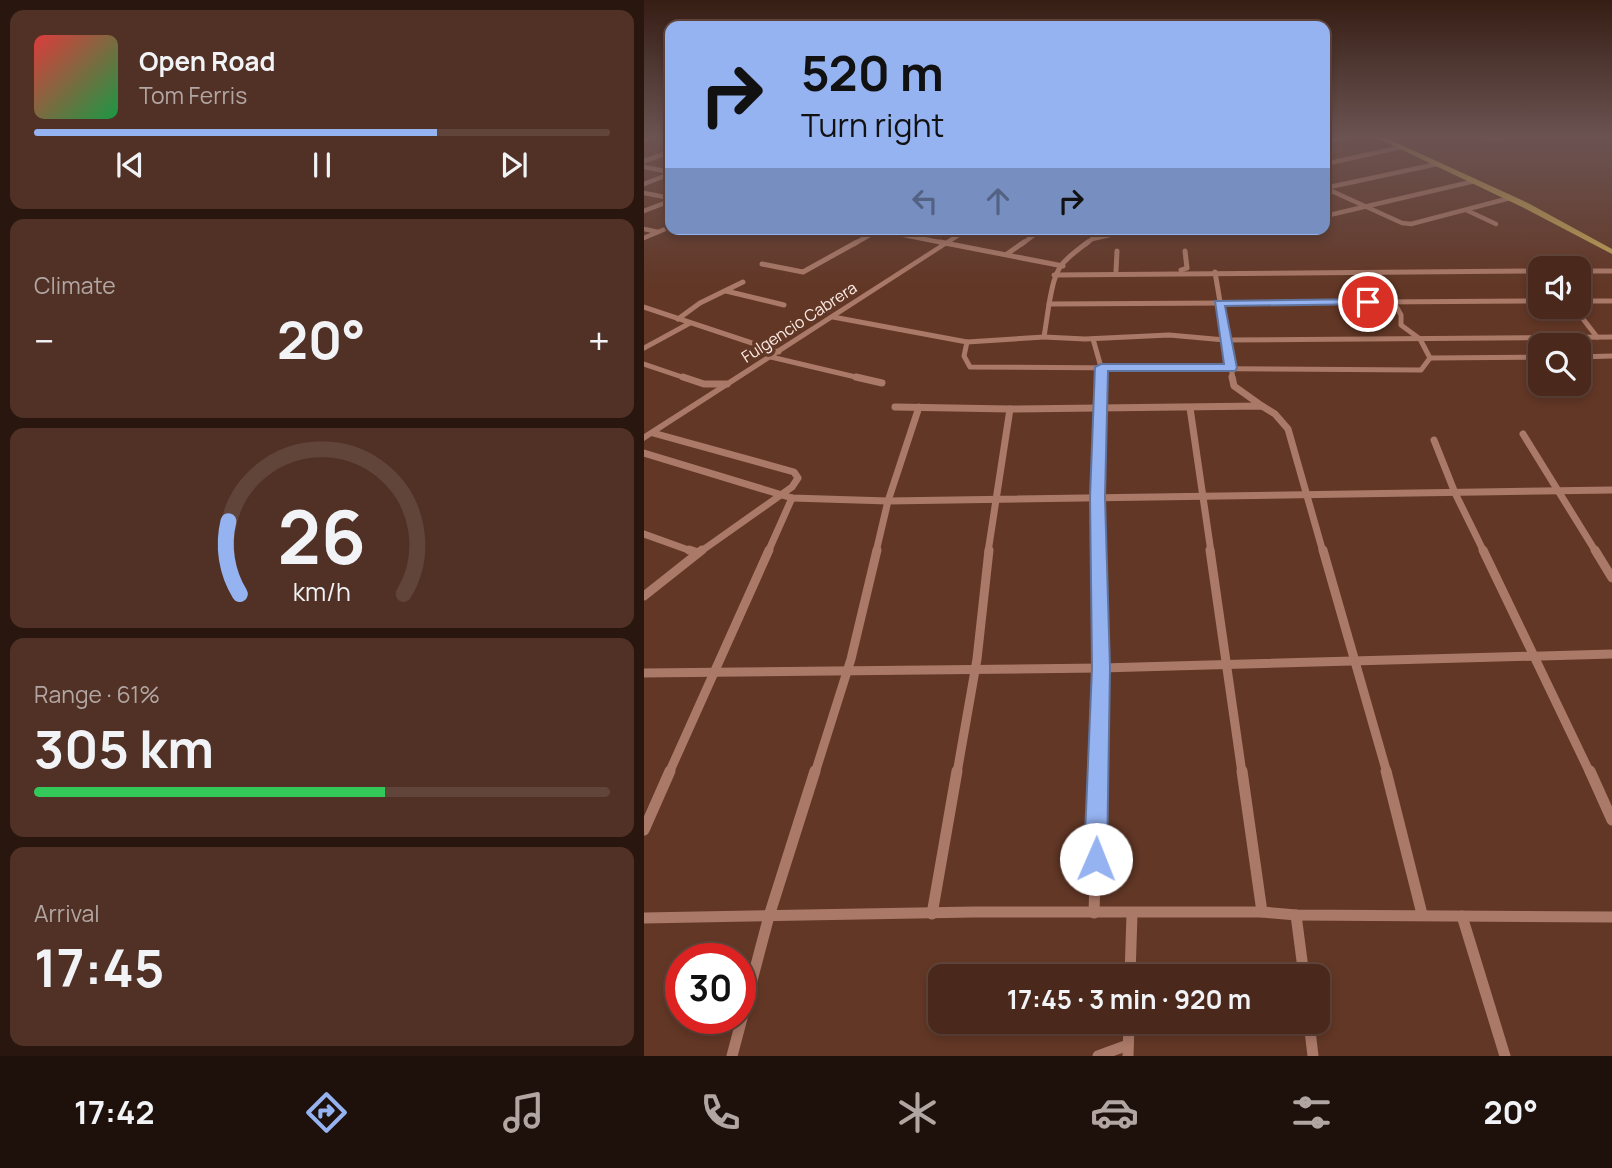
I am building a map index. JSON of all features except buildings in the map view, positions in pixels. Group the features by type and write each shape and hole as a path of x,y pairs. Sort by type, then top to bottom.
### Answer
{"main road":[{"path":"1486,186 1612,253"},
{"name":"Fulgencio Cabrera","path":"644,438 960,235"}],"street":[{"path":"1330,215 1451,186"},
{"path":"1330,190 1394,218 1422,222 1510,198"},
{"path":"644,193 665,198"},
{"path":"644,211 665,201"},
{"path":"1466,209 1496,224"},
{"path":"644,229 658,232"},
{"path":"644,239 665,229"},
{"path":"762,264 803,272 869,235"},
{"path":"905,235 1061,264 1068,271 1185,270 1185,251"},
{"path":"1007,254 1034,235"},
{"path":"1044,337 1054,275 1061,264 1092,239 1110,235"},
{"path":"1116,271 1118,251"},
{"path":"1054,275 1528,271"},
{"path":"1591,271 1612,271"},
{"path":"1215,272 1234,386 1275,414 1288,429 1356,660 1422,914"},
{"path":"967,342 964,356 970,367 1421,370 1430,358 1420,339 1401,325 1401,315 1378,273"},
{"path":"678,319 700,303 743,282"},
{"path":"726,291 784,305"},
{"path":"1049,304 1528,301"},
{"path":"1591,301 1612,301"},
{"path":"644,307 775,355 883,383"},
{"path":"833,317 967,342 1044,337 1093,339 1169,335 1225,340 1612,337"},
{"path":"1583,319 1597,337"},
{"path":"644,348 690,323"},
{"path":"1093,339 1101,367 1098,497 1101,668 1094,913"},
{"path":"1591,357 1612,356"},
{"path":"1430,358 1528,357"},
{"path":"644,364 704,384 727,384"},
{"path":"895,407 1010,409 1262,406"},
{"path":"732,1056 769,916 848,671 888,501 919,407"},
{"path":"1190,408 1229,665 1262,912"},
{"path":"932,914 975,669 1010,409"},
{"path":"644,596 698,553 792,487 797,474 653,433"},
{"path":"1523,434 1612,578"},
{"path":"1434,440 1455,493 1536,656 1612,820"},
{"path":"644,453 792,498 888,501 1612,490"},
{"path":"644,830 792,498"},
{"path":"644,534 698,553"},
{"path":"644,673 1101,668 1612,654"},
{"path":"644,918 1262,912 1296,915 1612,917"},
{"path":"1130,964 1132,914"},
{"path":"1296,915 1302,964"},
{"path":"1462,916 1505,1056"},
{"path":"1310,1034 1313,1056"},
{"path":"1098,1056 1128,1050"}],"route":[{"path":"1096,859 1101,668 1098,497 1101,367 1231,368 1219,303 1368,302"}]}
